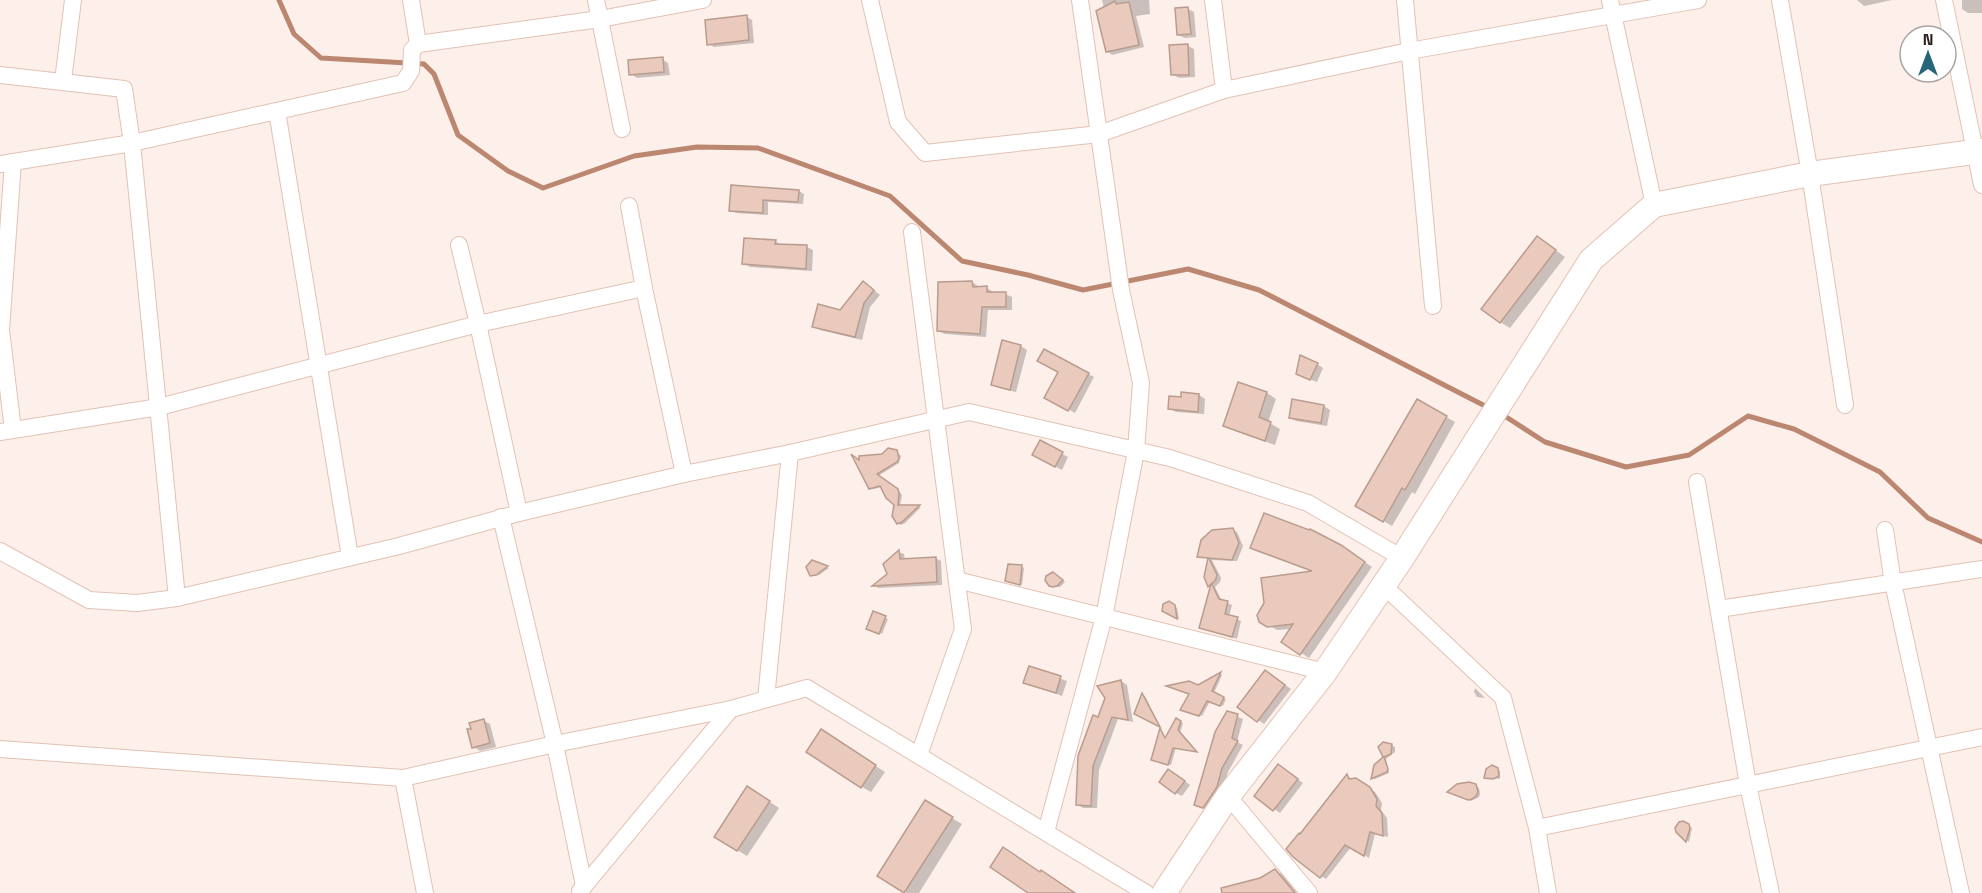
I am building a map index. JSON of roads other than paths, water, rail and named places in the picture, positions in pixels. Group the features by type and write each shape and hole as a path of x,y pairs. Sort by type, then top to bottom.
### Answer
{"street":[{"path":"63,81 73,0"},
{"path":"411,0 415,47 411,71 403,83 132,143 7,163 0,330 6,431 159,407 478,324 644,288"},
{"path":"596,0 622,129"},
{"path":"415,47 600,19 703,0"},
{"path":"870,0 898,122 925,153 1099,134 1224,90 1612,8 1698,0"},
{"path":"1046,831 1104,617 1136,451 1141,383 1120,283 1080,0"},
{"path":"1213,0 1224,90"},
{"path":"1405,0 1433,306"},
{"path":"1780,0 1810,174 1845,405"},
{"path":"1944,0 1979,152 1982,185"},
{"path":"1612,8 1654,205"},
{"path":"0,75 124,89 132,143 177,598"},
{"path":"277,111 350,557"},
{"path":"1164,893 1228,796 1325,672 1402,558 1591,260 1654,205 1810,174 1979,152"},
{"path":"629,206 684,474"},
{"path":"912,232 963,629 919,755"},
{"path":"459,245 519,513"},
{"path":"0,551 89,600 137,603 177,598 399,546 519,513 684,474 790,453 969,412 1170,458 1308,503 1402,558"},
{"path":"765,699 790,453"},
{"path":"1697,482 1748,785 1771,893"},
{"path":"501,518 555,744 582,890"},
{"path":"1886,530 1893,583 1961,893"},
{"path":"1719,609 1982,569"},
{"path":"957,580 1325,672"},
{"path":"1383,585 1503,698 1537,828 1548,893"},
{"path":"0,749 404,778 555,744 730,709 807,688 1146,893"},
{"path":"582,890 730,709"},
{"path":"1537,828 1982,737"},
{"path":"404,778 425,893"},
{"path":"1228,796 1309,893"}],"waterway":[{"path":"279,0 294,34 321,58 424,64 434,74 458,135 508,171 543,188 634,156 697,147 758,148 890,196 962,261 1083,290 1188,269 1259,290 1489,408"},
{"path":"1500,413 1545,442 1626,467 1689,455 1748,416 1794,429 1880,472 1928,518 1982,542"}]}
